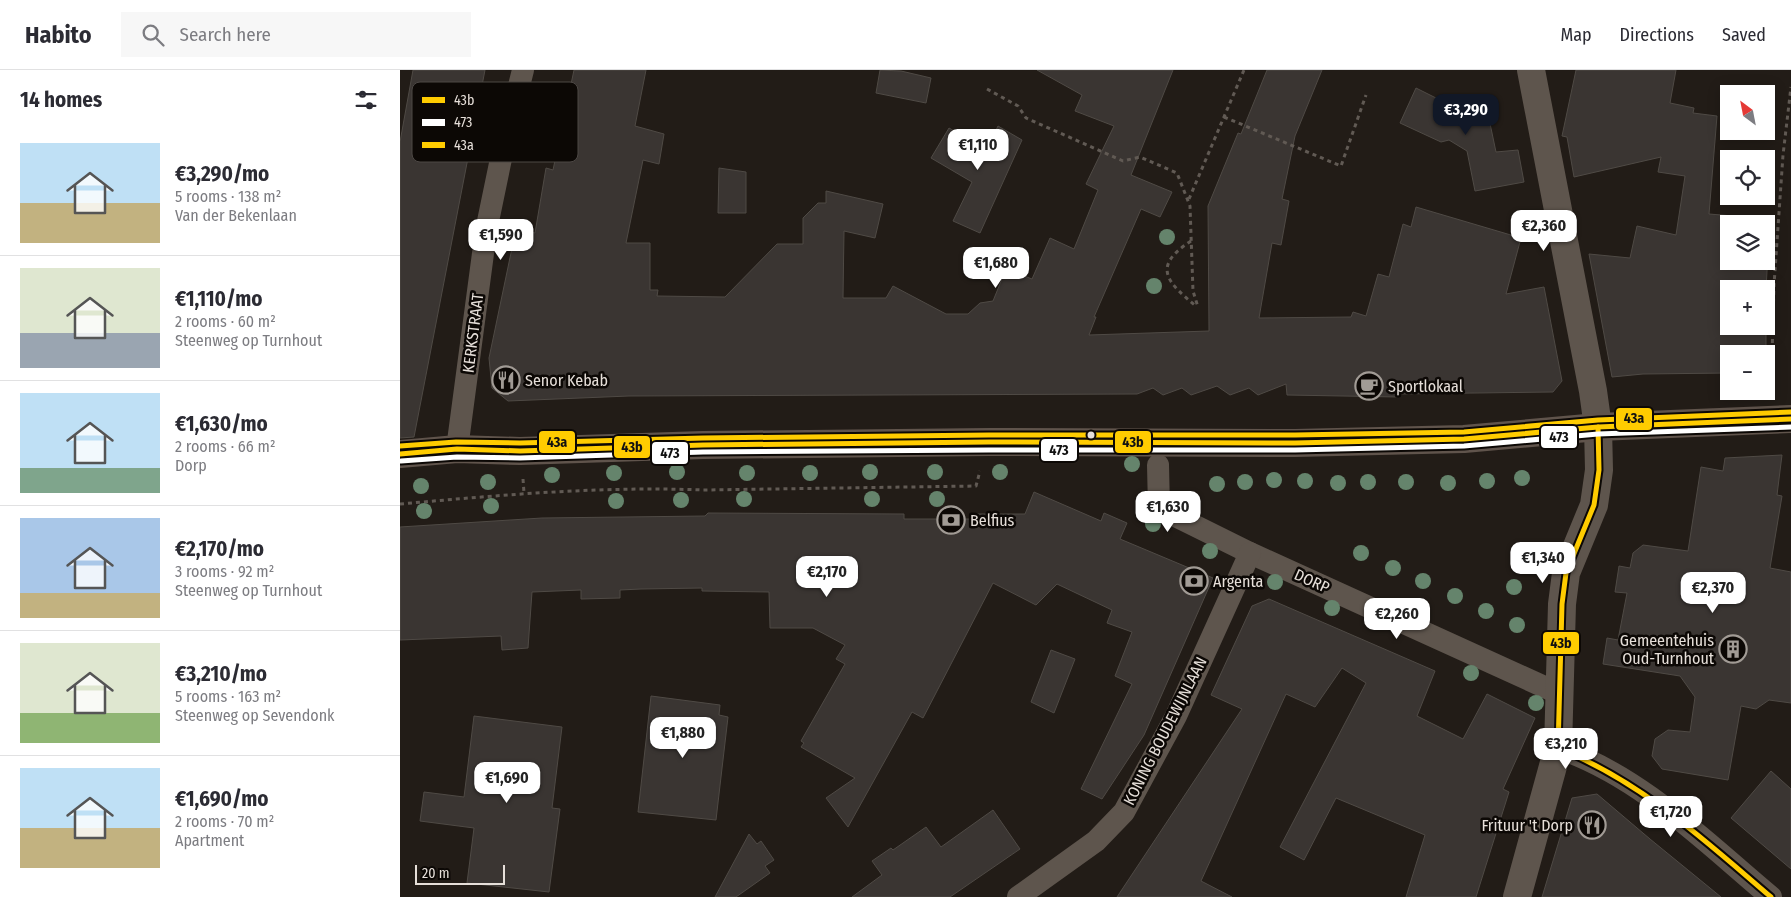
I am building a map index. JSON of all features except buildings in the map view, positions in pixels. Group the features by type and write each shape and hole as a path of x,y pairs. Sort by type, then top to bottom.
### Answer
{"main road":[{"path":"400,454 457,449 520,451 671,445 970,442 1157,454 1464,439 1598,427 1780,419"}],"street":[{"path":"1517,897 1558,748 1562,604 1566,573 1594,505 1599,470 1598,427 1531,70"},
{"name":"KERKSTRAAT","path":"457,449 486,231 500,162"},
{"name":"DORP","path":"1157,454 1160,508 1250,553 1560,694"},
{"name":"KONING BOUDEWIJNLAAN","path":"1018,897 1096,841 1124,812 1176,716 1250,553"},
{"path":"1558,748 1586,758 1651,796 1771,897"}],"path":[{"path":"1188,200 1244,70"},
{"path":"1780,419 1774,285 1783,155 1791,88"},
{"path":"987,89 1018,106 1026,118 1123,161 1140,157 1177,173 1188,200 1191,241 1193,291 1198,307 1183,295 1167,275 1166,266 1172,255 1191,241"},
{"path":"1224,117 1341,166 1366,95"},
{"path":"400,504 524,493 664,489 976,486"}],"transit line":[{"name":"43a","path":"400,446 456,442 520,443 703,438 989,435 1295,435 1464,432 1598,420 1791,412"},
{"name":"43b","path":"400,454 457,449 520,451 703,445 989,442 1295,443 1464,439 1598,427 1791,419"},
{"name":"43b","path":"1598,427 1599,470 1594,505 1566,573 1562,604 1558,748 1617,777 1644,795 1696,833 1771,897"},
{"name":"473","path":"401,461 457,457 520,458 703,452 1295,450 1464,446 1598,434 1791,427"}],"place":[{"name":"Senor Kebab","path":"506,380"},
{"name":"Sportlokaal","path":"1369,386"},
{"name":"Belfius","path":"951,520"},
{"name":"Argenta","path":"1194,581"},
{"name":"Gemeentehuis Oud-Turnhout","path":"1733,649"},
{"name":"Frituur 't Dorp","path":"1592,825"}]}
